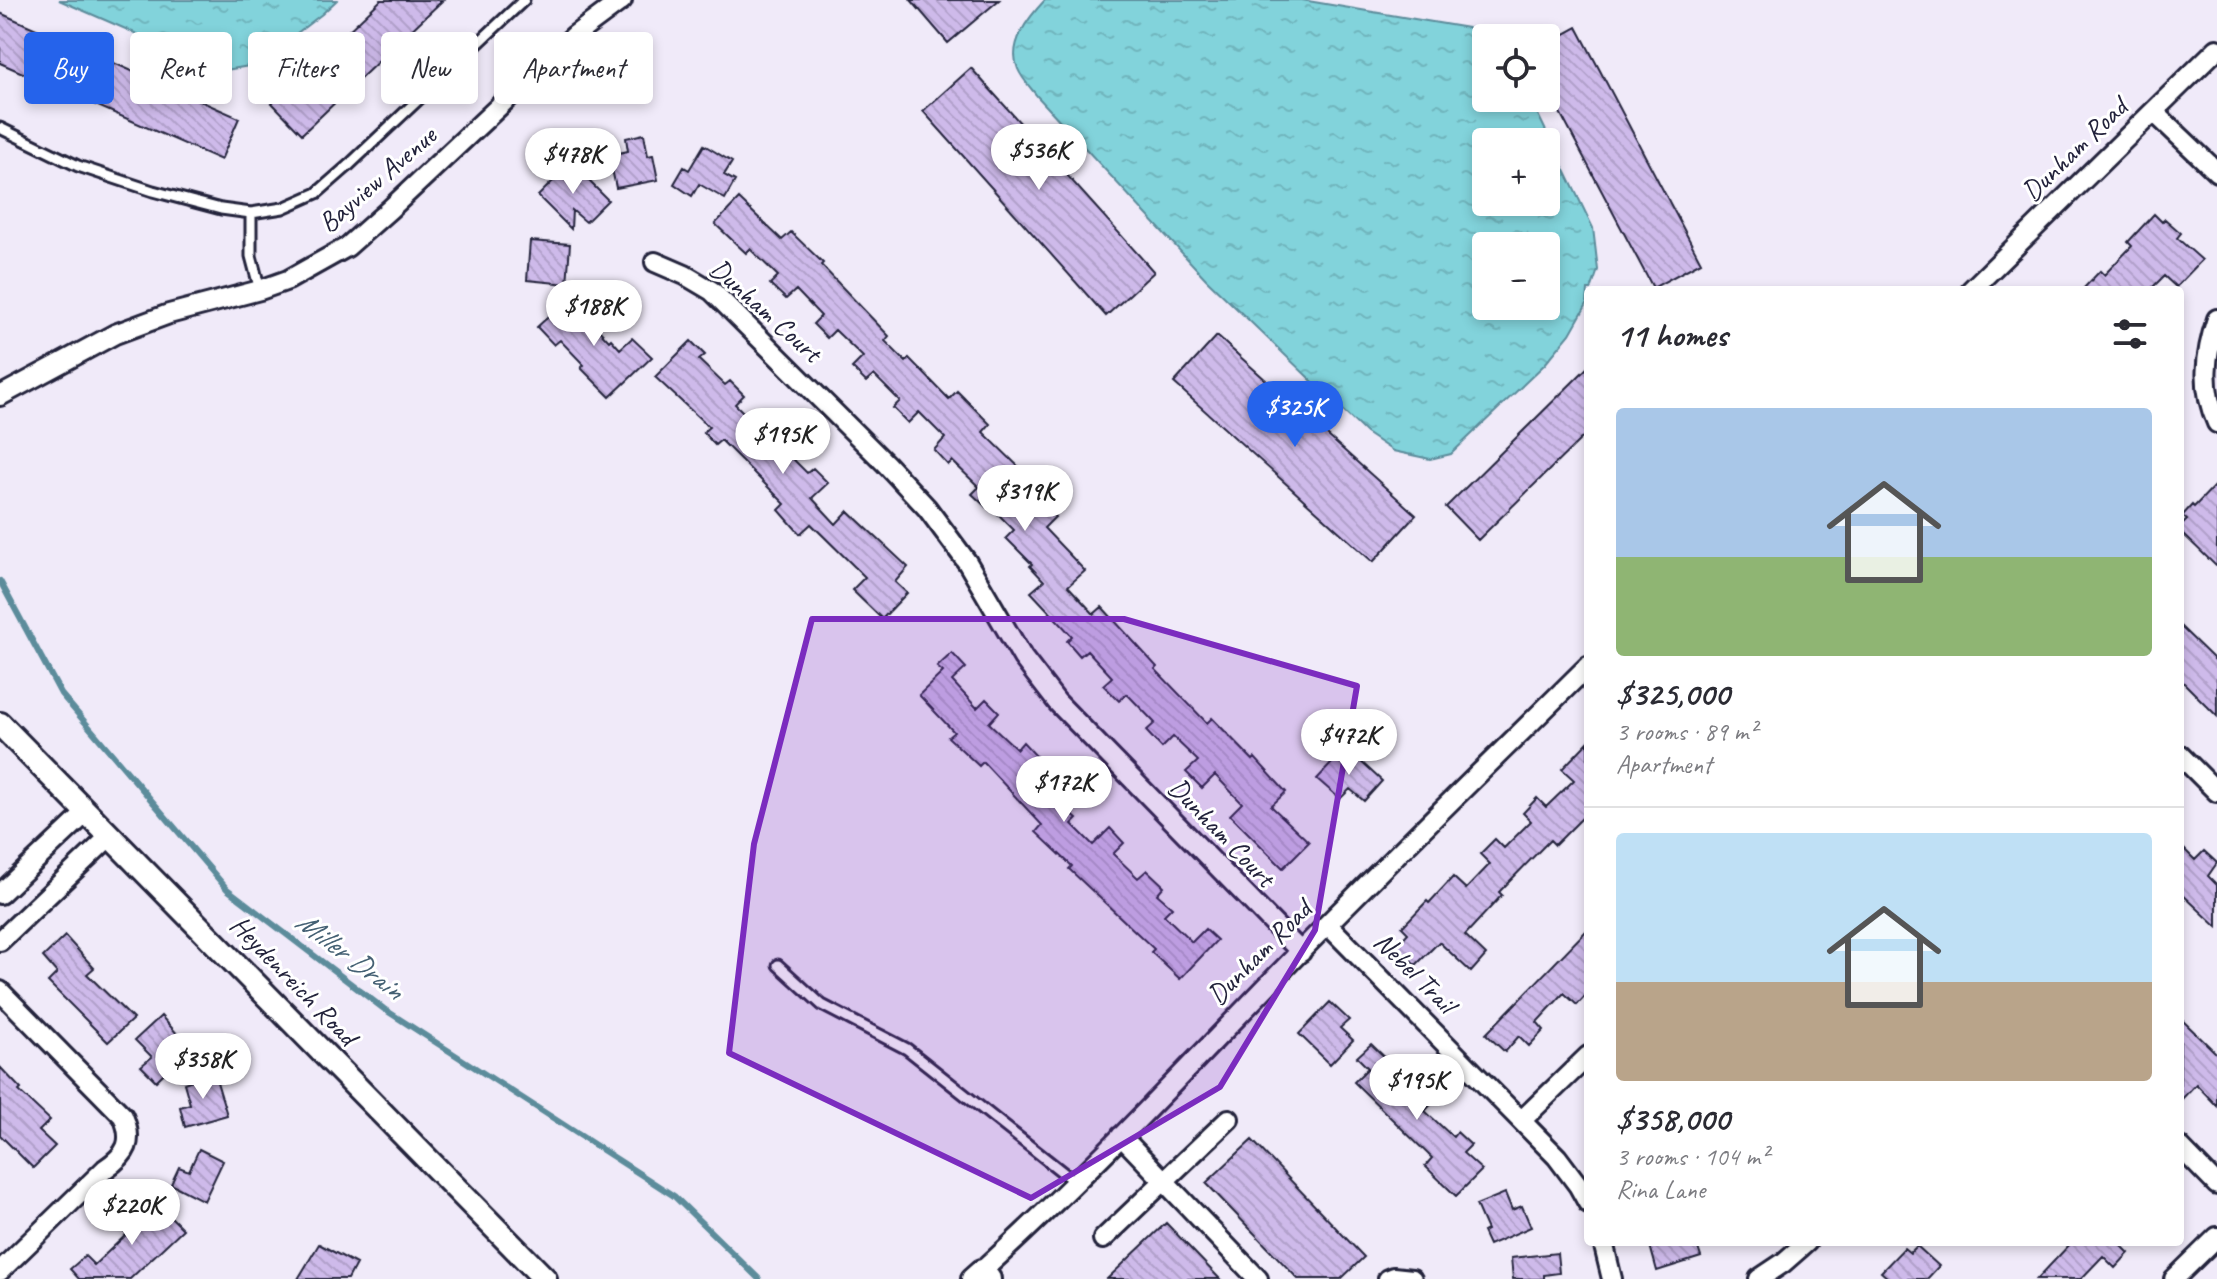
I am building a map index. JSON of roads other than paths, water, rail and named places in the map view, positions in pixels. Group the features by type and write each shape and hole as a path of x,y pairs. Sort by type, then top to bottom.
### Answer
{"street":[{"name":"Bayview Avenue","path":"0,396 115,334 144,322 288,280 347,247 564,44 622,0"},
{"name":"Dunham Road","path":"1975,286 2217,49"},
{"path":"2154,112 2217,172"},
{"name":"Dunham Court","path":"655,262 712,291 909,488 947,532 1017,649 1057,702 1301,952"},
{"path":"2217,319 2208,344 2205,369 2208,394 2217,423"},
{"name":"Dunham Road","path":"981,1276 1584,670"},
{"name":"Heydenreich Road","path":"0,724 545,1279"},
{"path":"2184,759 2217,792"},
{"path":"0,894 87,812"},
{"path":"0,941 110,836"},
{"name":"Nebel Trail","path":"1328,925 1522,1120 1567,1170 1584,1197"},
{"path":"0,991 123,1116 129,1141 118,1160 0,1271"},
{"path":"1522,1120 1584,1060"},
{"path":"1103,1239 1229,1119"},
{"path":"1121,1136 1258,1279"},
{"path":"2184,1151 2217,1185"},
{"path":"2174,1279 2217,1237"},
{"path":"1604,1246 1612,1279"},
{"path":"1759,1279 1802,1246"},
{"path":"1388,1279 1412,1279"}],"lane":[{"path":"0,128 57,157 111,178 193,203 251,213 283,208 317,193 524,0"},
{"path":"251,213 251,256 260,290"},
{"path":"778,965 822,1005 907,1049 1075,1182"}],"water":[{"path":"59,0 337,0 298,32 248,32 248,66 232,69 232,32 133,32"},
{"path":"1045,0 1302,0 1468,28 1472,30 1472,112 1537,112 1545,128 1472,128 1472,216 1560,216 1560,160 1593,228 1598,270 1592,286 1584,286 1584,309 1570,334 1545,364 1451,454 1430,459 1393,451 1366,433 1206,279 1037,96 1015,60 1021,32"}],"waterway":[{"name":"Miller Drain","path":"0,581 61,694 227,889 384,1009 674,1196 759,1279"}]}
